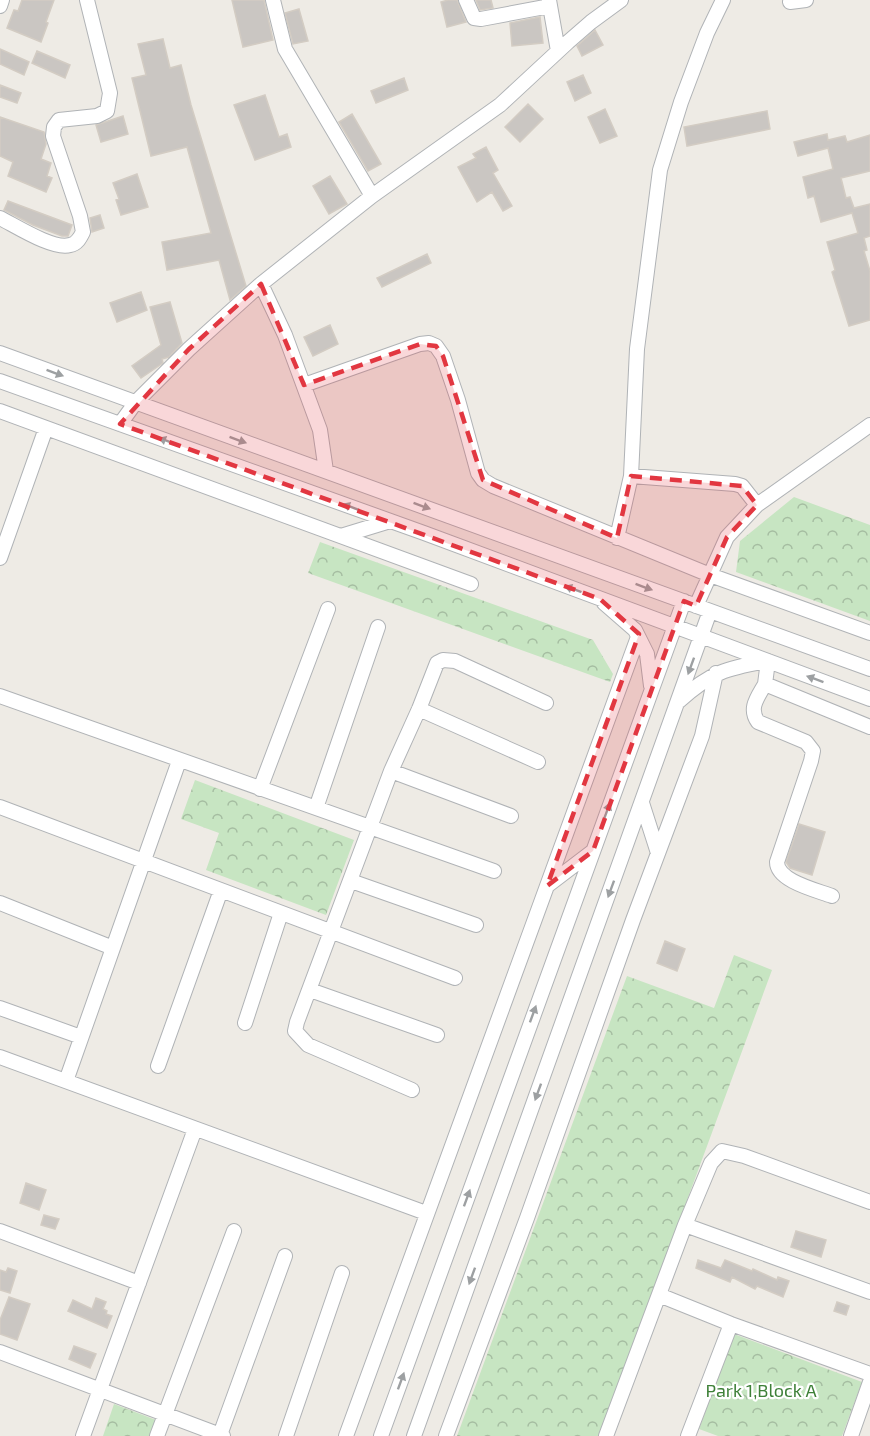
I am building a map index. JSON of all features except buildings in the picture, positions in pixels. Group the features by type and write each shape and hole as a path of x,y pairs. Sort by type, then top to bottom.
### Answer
{"street":[{"path":"0,6 2,0"},
{"path":"0,218 56,245 71,245 78,241 83,232 80,216 53,136 54,127 59,120 97,116 107,111 110,93 87,0"},
{"path":"273,0 285,49 372,196"},
{"path":"466,0 474,18 481,19 550,3 558,51"},
{"path":"120,424 136,402 189,349 261,284 372,196 501,105 591,22 621,0"},
{"path":"617,538 631,476 637,349 660,170 681,102 707,33 723,0"},
{"path":"790,3 806,0"},
{"path":"261,284 285,335 320,430 326,471"},
{"path":"304,385 420,344 436,346 443,356 476,466 483,480 710,575 870,633"},
{"path":"0,353 870,669"},
{"path":"0,381 390,521 870,699"},
{"path":"0,411 471,584"},
{"path":"381,1436 675,627 710,575 728,537 757,505 870,425"},
{"path":"0,558 46,428"},
{"path":"631,476 735,484 742,486 757,505"},
{"path":"340,536 390,521"},
{"path":"600,598 635,630 647,654 651,691"},
{"path":"260,789 328,609"},
{"path":"414,1436 710,611"},
{"path":"316,808 378,627"},
{"path":"346,1436 638,637"},
{"path":"412,1090 308,1044 296,1031 297,1022 391,771 419,709 436,663 443,660 455,661 546,703"},
{"path":"678,702 696,685 716,673 768,661"},
{"path":"768,661 765,684 752,709 753,716 758,722 806,742 813,751 777,868 794,882 832,896"},
{"path":"446,1436 702,735 716,673"},
{"path":"765,684 870,727"},
{"path":"0,696 494,871"},
{"path":"419,709 538,762"},
{"path":"66,1081 179,760"},
{"path":"391,771 512,816"},
{"path":"642,803 658,853"},
{"path":"0,807 455,978"},
{"path":"547,886 593,851"},
{"path":"351,881 476,925"},
{"path":"158,1066 221,890"},
{"path":"0,903 113,948"},
{"path":"245,1023 281,913"},
{"path":"310,990 437,1035"},
{"path":"0,1008 81,1037"},
{"path":"0,1057 426,1213"},
{"path":"83,1436 195,1129"},
{"path":"606,1436 685,1225 711,1163 723,1151 744,1156 870,1202"},
{"path":"685,1225 870,1292"},
{"path":"0,1231 139,1282"},
{"path":"157,1436 234,1231"},
{"path":"0,1352 222,1436 285,1256"},
{"path":"286,1436 342,1273"},
{"path":"659,1295 730,1324 870,1374"},
{"path":"688,1436 730,1324"},
{"path":"850,1436 870,1382"}],"highlighted area":[{"path":"261,284 304,385 420,344 436,346 443,356 483,480 617,538 631,476 742,486 757,505 727,537 696,606 684,601 593,851 547,886 639,634 600,599 120,424 189,349"}],"green space":[{"path":"794,497 870,525 870,621 736,572 740,541"},
{"path":"320,542 593,640 613,674 610,682 308,573"},
{"path":"195,780 354,840 326,915 206,870 219,833 181,819"},
{"path":"734,955 772,970 600,1436 457,1436 627,976 714,1008"},
{"name":"Park 1,Block A","path":"734,1334 862,1382 842,1436 718,1436 699,1429"},
{"path":"114,1404 156,1420 150,1436 103,1436"}]}
